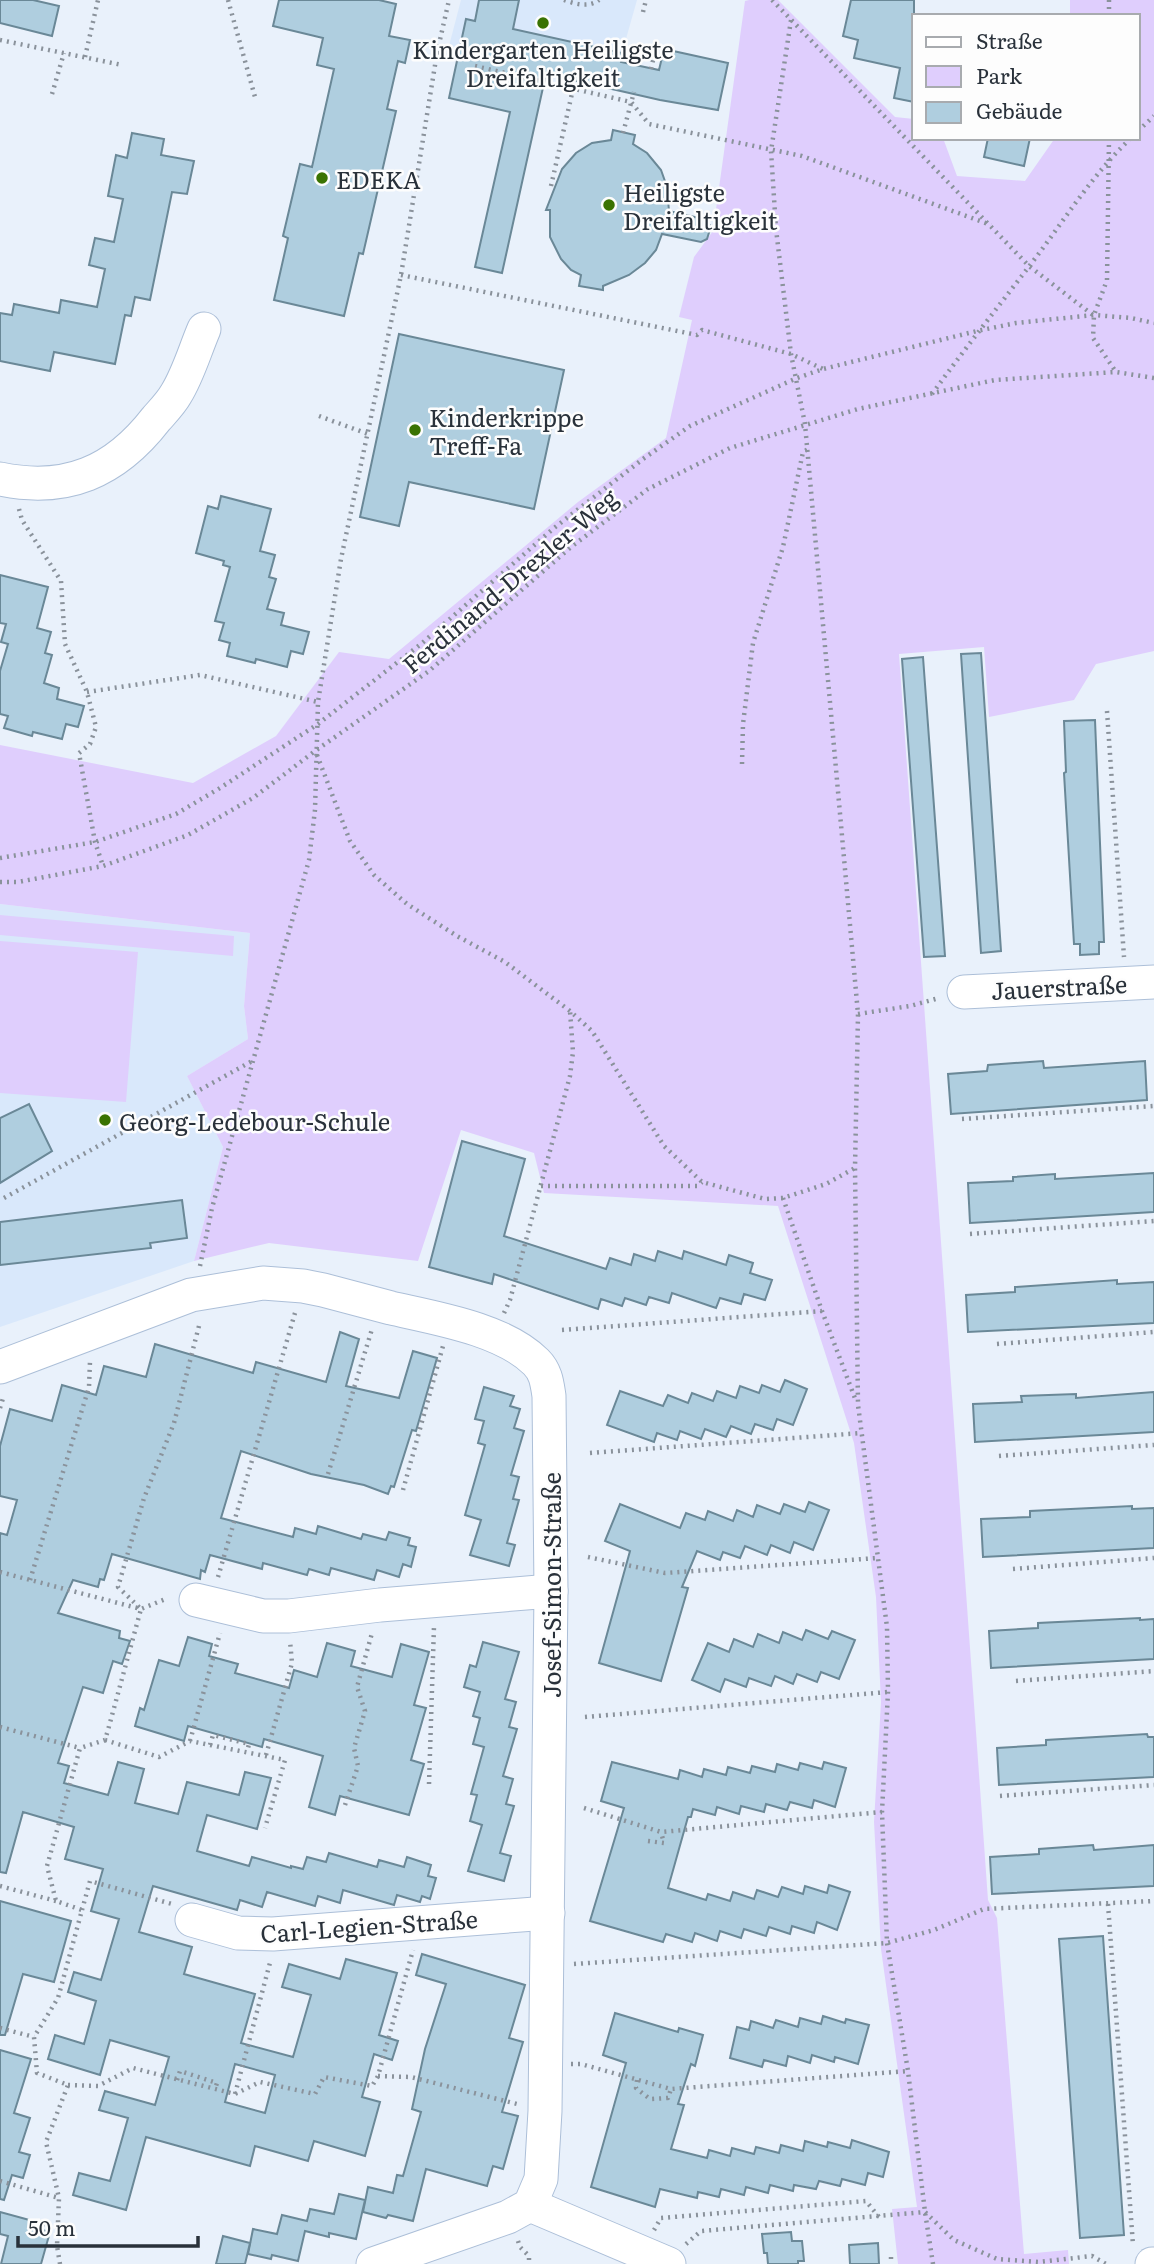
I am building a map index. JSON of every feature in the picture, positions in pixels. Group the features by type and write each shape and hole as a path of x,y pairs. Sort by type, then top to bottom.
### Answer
{"street":[{"path":"6,480 46,484 90,475 119,458 149,429 177,393 204,329"},
{"name":"Jauerstraße","path":"964,992 1140,982"},
{"name":"Josef-Simon-Straße","path":"0,1367 191,1295 263,1283 303,1286 449,1322 492,1336 515,1347 536,1362 547,1377 551,1591 545,2111 541,2179 530,2205"},
{"path":"211,1604 263,1616 289,1616 380,1605 551,1591"},
{"name":"Carl-Legien-Straße","path":"192,1920 237,1933 273,1934 548,1913"},
{"path":"373,2264 509,2217 530,2205 658,2259"}],"path":[{"path":"85,57 98,0"},
{"path":"228,0 255,97"},
{"path":"141,1609 118,1587 144,1498 174,1423 200,1320 191,1295 204,1252 212,1209 309,860 316,810 317,702 341,559 401,275 437,52 449,0"},
{"path":"564,0 577,5 595,3 598,0"},
{"path":"643,12 646,0"},
{"path":"772,0 1029,266 1094,315"},
{"path":"791,20 771,150 776,229 791,354 805,424 858,1014 855,1168 858,1405 887,1627 888,1692 882,1812 887,1943 908,2071 933,2264"},
{"path":"0,40 122,65"},
{"path":"628,63 633,47"},
{"path":"651,68 655,51"},
{"path":"52,93 64,52"},
{"path":"437,52 458,60"},
{"path":"475,66 631,102 649,124 802,156 991,225"},
{"path":"551,186 573,89"},
{"path":"623,133 634,92"},
{"path":"1140,129 1154,116"},
{"path":"1109,140 1107,280 1094,315 1093,338 1115,372"},
{"path":"932,395 977,331 1109,159 1129,140"},
{"path":"401,275 697,335 702,330 791,354 823,369"},
{"path":"0,858 95,842 176,814 220,788 318,724 421,644 554,528 690,426 823,369 977,331 1016,323 1094,315 1154,323"},
{"name":"Ferdinand-Drexler-Weg","path":"0,882 18,882 103,866 188,835 253,798 429,671 570,547 648,489 730,448 883,403 995,380 1115,372 1154,378"},
{"path":"319,416 368,434"},
{"path":"742,764 743,724 753,643 783,547 803,452 807,449"},
{"path":"6,480 22,520 61,581 65,644 87,692 96,727 90,744 79,754 95,842 103,866"},
{"path":"87,692 200,675 317,702"},
{"path":"1107,711 1140,982"},
{"path":"315,751 350,841 374,874 407,904 505,962 592,1031 664,1146 702,1182 765,1199 783,1198 827,1184 855,1168"},
{"path":"858,1014 910,1006 964,992"},
{"path":"492,1336 510,1300 570,1076 573,1052 570,1011"},
{"path":"4,1198 254,1060"},
{"path":"962,1119 1154,1106"},
{"path":"541,1186 696,1186 702,1182"},
{"path":"783,1198 858,1405"},
{"path":"970,1234 1154,1220"},
{"path":"190,1741 211,1604 303,1286"},
{"path":"328,1474 379,1305"},
{"path":"562,1330 822,1311"},
{"path":"402,1490 449,1322"},
{"path":"30,1580 89,1387 92,1332"},
{"path":"997,1343 1154,1332"},
{"path":"590,1453 862,1433"},
{"path":"999,1456 1154,1445"},
{"path":"588,1557 665,1573 878,1558"},
{"path":"1013,1569 1154,1558"},
{"path":"0,1572 141,1609"},
{"path":"429,1784 435,1601"},
{"path":"345,1805 358,1766 355,1748 365,1711 357,1687 380,1605"},
{"path":"105,1740 141,1609"},
{"path":"266,1755 292,1663 289,1616"},
{"path":"1016,1681 1154,1671"},
{"path":"585,1717 888,1692"},
{"path":"0,1727 80,1748 105,1740 159,1757 190,1741 285,1760 265,1828"},
{"path":"210,1745 213,1735 249,1744 247,1752"},
{"path":"56,1901 47,1866 80,1748"},
{"path":"1000,1796 1154,1785"},
{"path":"584,1808 662,1832 882,1812"},
{"path":"648,1842 664,1843 662,1832"},
{"path":"192,1920 179,1906 90,1881 58,1998 34,2037 37,2073 68,2085 98,2086 133,2068 234,2094 260,2082 315,2094 324,2077 372,2086 378,2076 421,1922"},
{"path":"0,1886 82,1910"},
{"path":"547,1967 887,1943 934,1930 984,1909 1154,1901"},
{"path":"1108,1904 1146,2259"},
{"path":"234,2094 273,1953 273,1934"},
{"path":"0,2028 34,2037"},
{"path":"545,2064 580,2064 671,2089 908,2071"},
{"path":"177,2080 180,2071 217,2083 215,2089"},
{"path":"378,2076 411,2077 545,2111"},
{"path":"638,2080 636,2088 650,2099 668,2098 671,2089"},
{"path":"60,2264 57,2246 59,2198 46,2142 68,2085"},
{"path":"0,2181 59,2198"},
{"path":"658,2259 661,2218 866,2201 879,2217"},
{"path":"658,2259 701,2231 925,2212"},
{"path":"925,2212 954,2240 997,2259 1039,2263 1092,2256 1106,2264"},
{"path":"891,2257 891,2264"}],"shaded area":[{"name":"Kindergarten Heiligste Dreifaltigkeit","path":"461,0 637,0 622,53 615,91 458,53 449,46"},
{"name":"Georg-Ledebour-Schule","path":"0,904 250,933 244,1006 248,1039 187,1076 223,1147 194,1261 0,1327"}],"green space":[{"path":"778,0 895,117 912,119 912,140 944,140 957,176 1025,181 1054,140 1140,140 1140,14 1070,14 1070,0 1154,0 1154,651 1096,664 1074,700 989,717 984,647 899,654 988,1900 997,1918 1024,2254 1068,2250 1069,2264 898,2264 892,2209 917,2207 881,1949 874,1822 881,1702 876,1597 854,1443 778,1206 544,1193 534,1153 461,1130 418,1261 269,1243 194,1261 223,1147 187,1076 248,1039 244,1006 250,933 0,904 0,745 193,783 276,736 339,652 389,659 578,502 666,438 692,320 679,317 694,257 713,231 745,1"},
{"path":"0,915 234,936 233,956 0,935"},
{"path":"0,941 138,952 126,1102 0,1093"}],"building":[{"path":"0,0 33,0 59,6 52,36 0,23"},
{"path":"279,0 379,0 396,4 389,36 410,40 405,63 398,61 387,109 396,111 363,254 359,253 344,316 274,300 288,238 283,236 300,164 312,167 334,69 317,65 323,38 273,26"},
{"path":"479,0 519,0 513,29 622,53 621,62 659,70 664,49 728,63 718,110 546,74 502,273 475,267 510,112 449,98 466,19 475,21"},
{"path":"851,0 914,0 912,102 894,98 900,68 854,58 858,40 843,36"},
{"name":"Heiligste Dreifaltigkeit","path":"613,130 635,135 633,144 647,153 661,170 667,187 669,211 703,219 711,226 707,239 701,242 662,234 656,250 645,263 629,275 603,286 603,290 579,286 581,275 571,270 561,259 550,237 550,210 546,210 562,169 576,153 592,143 611,140"},
{"path":"132,133 164,139 161,155 194,161 187,194 172,192 150,300 135,297 131,316 125,315 115,364 54,352 50,371 0,361 0,313 12,315 14,304 59,313 61,300 97,307 105,269 89,265 95,238 114,242 123,199 108,196 116,155 127,158"},
{"path":"988,140 1030,140 1024,166 984,157"},
{"path":"399,334 564,370 534,509 409,482 399,526 360,517"},
{"path":"221,496 271,509 260,551 275,555 269,577 276,579 267,609 284,613 281,625 309,632 303,654 291,651 287,667 256,659 255,663 227,656 230,643 219,640 224,623 215,621 230,567 223,565 224,561 196,553 208,506 218,509"},
{"path":"0,575 48,587 37,628 51,632 45,653 52,655 44,683 59,688 57,699 84,706 78,727 66,724 62,739 33,732 32,736 4,728 8,716 0,714 0,671 8,644 1,642 6,624 0,623"},
{"path":"981,653 1001,951 981,953 961,654"},
{"path":"923,657 945,956 924,957 902,659"},
{"path":"1095,720 1104,942 1099,942 1099,954 1080,955 1080,944 1074,944 1064,773 1064,721"},
{"path":"1043,1061 1044,1068 1145,1061 1147,1100 951,1114 948,1074 987,1071 988,1065"},
{"path":"29,1104 52,1151 0,1183 0,1118"},
{"path":"462,1141 525,1159 504,1236 606,1269 610,1258 631,1265 634,1254 655,1261 658,1251 682,1259 684,1251 726,1265 729,1255 753,1263 750,1273 772,1280 765,1300 744,1294 741,1304 720,1298 716,1308 672,1293 669,1303 649,1297 646,1305 625,1298 622,1306 601,1299 598,1309 494,1274 492,1284 429,1267"},
{"path":"1154,1173 1154,1212 970,1223 968,1183 1013,1181 1013,1177 1055,1174 1055,1179"},
{"path":"182,1200 187,1238 150,1243 151,1248 0,1265 0,1222"},
{"path":"1117,1280 1117,1284 1154,1282 1154,1323 968,1332 966,1295 1015,1292 1015,1287"},
{"path":"340,1332 359,1339 346,1386 399,1398 413,1351 437,1358 416,1431 412,1430 394,1487 391,1486 388,1494 364,1485 311,1474 241,1451 221,1518 293,1537 295,1528 316,1534 318,1526 361,1539 363,1534 386,1540 389,1532 410,1538 408,1545 416,1547 411,1567 403,1564 399,1577 377,1570 374,1580 331,1568 329,1575 309,1569 307,1575 263,1563 262,1569 210,1555 205,1572 201,1570 200,1579 112,1554 104,1580 100,1579 98,1587 73,1580 58,1613 120,1631 119,1638 130,1641 122,1664 113,1661 103,1693 83,1687 58,1763 69,1766 64,1783 108,1795 118,1762 144,1769 135,1803 178,1814 187,1782 239,1795 245,1772 271,1778 257,1829 207,1815 197,1851 249,1866 252,1857 303,1869 307,1857 326,1862 329,1853 377,1867 379,1860 404,1867 407,1857 431,1865 428,1876 436,1878 430,1899 422,1896 420,1902 397,1895 394,1905 343,1890 340,1903 318,1896 315,1906 267,1892 262,1907 240,1900 237,1910 153,1886 139,1932 192,1947 184,1974 255,1994 241,2043 293,2057 311,1995 282,1987 289,1964 340,1979 346,1959 397,1973 379,2035 398,2041 392,2060 374,2054 362,2097 380,2102 365,2156 314,2141 308,2161 255,2146 250,2166 146,2137 126,2210 73,2195 79,2173 110,2181 128,2118 99,2110 105,2091 155,2105 169,2057 110,2040 100,2075 48,2059 55,2035 84,2044 96,2001 68,1992 74,1972 101,1980 119,1919 91,1911 103,1869 65,1859 74,1827 23,1812 6,1873 0,1872 0,1533 7,1535 17,1500 0,1496 0,1446 10,1409 52,1421 62,1385 96,1395 104,1366 146,1377 155,1344 253,1373 256,1362 326,1382","holes":["235,2064 275,2075 265,2113 225,2102"]},
{"path":"785,1380 807,1389 793,1425 777,1419 773,1430 755,1424 751,1434 731,1426 726,1437 705,1429 701,1439 680,1431 677,1440 657,1433 654,1442 607,1425 620,1391 663,1406 668,1395 688,1403 692,1393 713,1401 717,1391 736,1398 740,1386 759,1393 762,1385 780,1392"},
{"path":"484,1387 514,1396 510,1406 520,1409 514,1428 524,1431 511,1475 519,1477 513,1499 519,1500 507,1543 515,1545 509,1566 470,1555 481,1520 465,1515 485,1445 478,1443 484,1421 475,1419"},
{"path":"1154,1392 1154,1432 975,1442 973,1404 1022,1402 1021,1396 1076,1394 1076,1398"},
{"path":"809,1502 829,1510 813,1550 794,1542 790,1553 771,1545 767,1555 745,1546 740,1558 723,1552 720,1560 697,1551 682,1587 688,1588 661,1681 599,1663 630,1551 605,1541 620,1504 680,1528 686,1513 705,1520 708,1511 733,1521 737,1510 753,1517 757,1505 780,1514 784,1504 805,1512"},
{"path":"1132,1506 1132,1509 1154,1508 1154,1548 983,1557 981,1519 1030,1517 1030,1511"},
{"path":"1154,1619 1154,1659 991,1668 989,1631 1038,1628 1038,1623"},
{"path":"806,1630 828,1639 832,1631 855,1640 839,1679 821,1672 817,1682 797,1674 793,1684 775,1676 771,1686 749,1678 746,1687 725,1679 720,1692 692,1680 708,1643 729,1652 734,1639 753,1647 758,1634 779,1643 783,1632 802,1640"},
{"path":"188,1637 212,1644 209,1656 238,1664 235,1673 289,1688 294,1670 317,1677 327,1643 355,1651 351,1666 392,1677 401,1644 429,1652 414,1705 426,1708 411,1760 424,1764 409,1815 340,1796 335,1815 309,1807 323,1756 264,1739 262,1747 188,1726 184,1741 135,1726 140,1708 144,1710 159,1660 179,1666"},
{"path":"483,1642 519,1652 505,1699 516,1702 509,1727 517,1729 503,1776 513,1779 506,1804 514,1806 500,1853 511,1856 504,1881 468,1871 482,1825 470,1821 477,1795 471,1794 484,1747 473,1744 480,1718 473,1716 480,1692 464,1687 470,1665 476,1667"},
{"path":"1147,1734 1148,1737 1154,1737 1154,1777 999,1785 997,1748 1046,1745 1046,1740"},
{"path":"612,1762 678,1779 680,1770 702,1777 704,1769 726,1775 728,1767 750,1773 752,1766 775,1772 777,1764 798,1770 800,1763 822,1769 824,1762 846,1768 835,1807 814,1800 812,1808 790,1802 787,1810 766,1804 764,1812 741,1806 739,1814 717,1807 715,1815 693,1809 691,1817 688,1817 668,1888 706,1900 708,1894 730,1901 733,1892 754,1899 757,1890 778,1897 782,1887 803,1894 805,1886 827,1893 829,1885 850,1892 837,1930 817,1922 814,1933 792,1926 790,1934 769,1927 766,1936 744,1929 741,1938 720,1931 717,1941 695,1933 692,1942 666,1934 663,1942 590,1921 624,1808 601,1801"},
{"path":"1093,1845 1094,1850 1154,1845 1154,1886 992,1894 990,1857 1039,1854 1039,1849"},
{"path":"0,1901 71,1921 54,1982 23,1974 5,2035 0,2035"},
{"path":"1103,1936 1124,2235 1080,2238 1059,1939"},
{"path":"422,1954 525,1985 509,2038 523,2042 502,2112 518,2116 503,2169 493,2166 487,2186 426,2169 413,2221 363,2212 368,2187 393,2193 397,2175 403,2176 421,2112 412,2109 425,2049 446,1984 416,1975"},
{"path":"615,2013 678,2032 679,2028 703,2035 695,2066 691,2064 678,2104 684,2105 671,2149 707,2158 709,2150 730,2156 732,2148 754,2154 756,2147 779,2153 781,2145 803,2151 805,2141 827,2147 828,2142 850,2148 852,2140 889,2152 883,2177 868,2173 865,2185 842,2179 840,2186 819,2181 816,2189 794,2185 793,2191 770,2185 768,2193 746,2187 744,2195 721,2189 719,2197 698,2192 697,2198 660,2189 655,2207 591,2187 626,2063 603,2055"},
{"path":"823,2016 845,2023 846,2019 869,2025 858,2064 835,2057 834,2062 812,2055 810,2063 788,2056 786,2066 764,2060 762,2067 730,2058 737,2027 749,2030 751,2021 773,2028 776,2020 798,2027 800,2018 821,2024"},
{"path":"0,2050 31,2059 14,2113 30,2118 19,2152 30,2155 23,2178 12,2175 4,2200 0,2199"},
{"path":"339,2194 365,2200 356,2239 329,2233 329,2237 305,2231 298,2261 272,2255 271,2259 248,2254 253,2229 277,2234 282,2215 307,2221 310,2209 334,2214"},
{"path":"0,2212 44,2224 42,2230 50,2232 41,2264 1,2264 8,2236 0,2234"},
{"path":"791,2232 792,2241 802,2241 804,2261 798,2261 798,2264 768,2264 762,2234"},
{"path":"223,2236 250,2243 245,2264 216,2264"},
{"path":"878,2243 879,2264 850,2264 849,2245"}],"place":[{"name":"Kindergarten Heiligste Dreifaltigkeit","path":"543,23"},
{"name":"EDEKA","path":"322,178"},
{"name":"Heiligste Dreifaltigkeit","path":"609,205"},
{"name":"Kinderkrippe Treff-Fa","path":"415,430"},
{"name":"Georg-Ledebour-Schule","path":"105,1120"}]}
